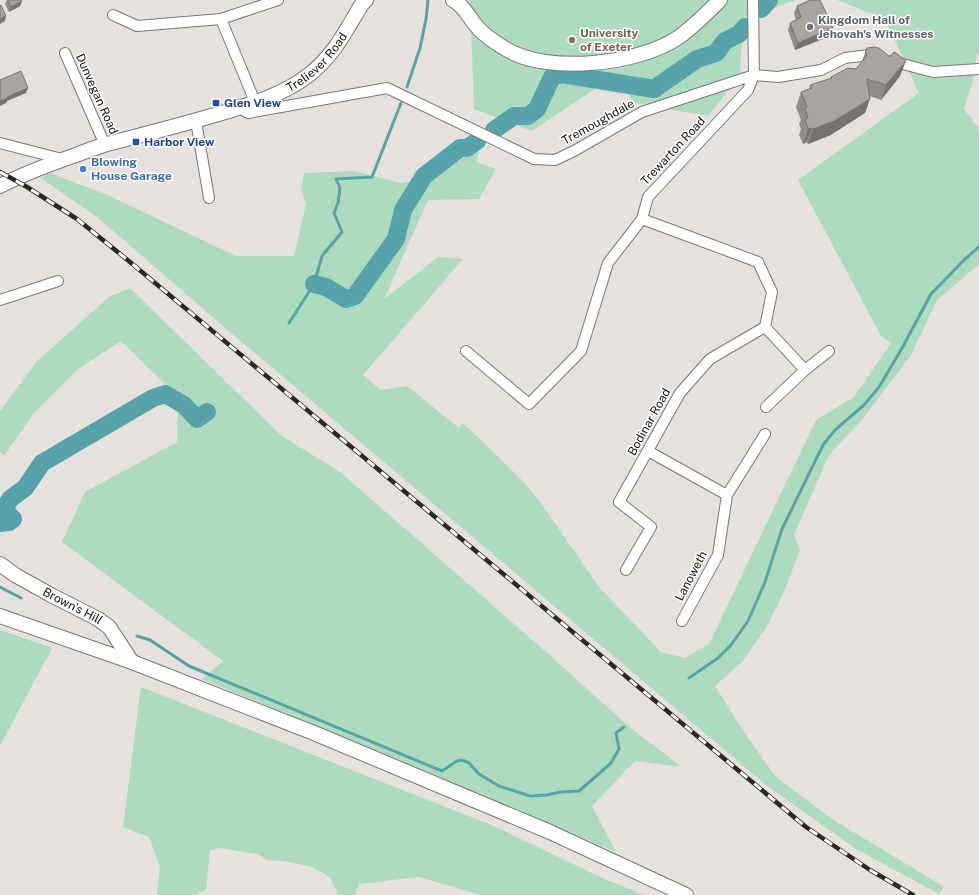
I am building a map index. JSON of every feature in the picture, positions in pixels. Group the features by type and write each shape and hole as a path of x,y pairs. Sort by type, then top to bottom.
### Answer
{"street":[{"path":"113,15 137,26 221,19 278,0"},
{"name":"Treliever Road","path":"0,186 37,168 105,145 238,108 292,86 310,74 326,60 338,45 362,4 366,0"},
{"path":"453,0 459,3 480,30 507,50 526,57 548,62 585,64 618,59 653,50 678,37 700,20 720,0"},
{"path":"753,0 754,75"},
{"path":"221,19 255,102"},
{"name":"Dunvegan Road","path":"65,53 105,145"},
{"name":"Tremoughdale","path":"238,108 248,113 387,88 534,159 555,160 574,151 642,112 754,75 778,77 821,70 846,58 869,55 933,72 979,69"},
{"name":"Trewarton Road","path":"466,351 529,404 581,351 608,263 642,219 648,197 748,90 754,75"},
{"path":"196,120 209,198"},
{"path":"0,143 62,160"},
{"path":"642,219 758,262 772,292 765,327 805,370"},
{"path":"0,300 58,281"},
{"name":"Bodinar Road","path":"626,570 651,527 619,502 680,393 710,359 765,327"},
{"path":"766,408 805,370 829,350"},
{"name":"Lanoweth","path":"682,621 718,555 727,495 765,434"},
{"path":"648,451 727,495"},
{"name":"Brown's Hill","path":"0,564 15,575 51,596 98,619 109,627 132,662"},
{"path":"0,616 132,662 314,733 550,832 686,895"}],"green space":[{"path":"470,0 796,0 743,19 740,76 708,116 634,103 616,75 532,131 474,109"},
{"path":"837,0 979,0 979,54 977,54 972,84 964,109 979,129 979,264 937,300 910,357 860,422 829,455 794,535 800,550 784,592 766,628 742,662 715,686 746,735 776,777 832,819 944,887 939,894 856,849 766,785 223,326 97,217 41,178 50,173 105,194 236,256 294,256 306,204 301,190 304,173 354,171 401,183 414,181 471,139 482,142 476,162 496,169 479,199 428,200 384,299 438,257 463,259 363,375 381,390 407,386 459,428 463,423 520,478 541,503 599,587 661,652 685,658 709,644 816,420 854,397 891,343 881,336 798,180 919,93 885,19"},
{"path":"130,288 282,436 340,472 633,730 682,767 635,761 592,806 616,852 202,679 223,661 62,542 85,492 177,442 178,397 121,341 78,369 34,413 4,456 0,452 0,411 37,361 109,297"},
{"path":"0,630 52,648 0,746"},
{"path":"141,687 494,826 600,877 644,895 482,895 419,877 359,884 355,895 338,895 330,877 312,867 284,861 267,860 258,854 220,848 210,850 206,890 193,895 157,895 160,867 149,837 123,827"}],"building":[{"path":"8,0 21,0 22,1 11,7"},
{"name":"Kingdom Hall of Jehovah's Witnesses","path":"810,0 820,0 833,28 798,43 790,23 801,17 797,6"},
{"path":"1,5 6,16 0,19 0,6"},
{"path":"867,48 879,48 890,57 894,52 906,61 886,85 867,79 870,99 837,120 813,129 808,129 805,120 808,118 805,109 807,107 801,92 812,88 810,85 832,78 831,77 848,68 856,69 867,55 865,53"},
{"path":"21,71 28,88 0,101 0,80"}],"waterway":[{"path":"407,87 420,48 428,0"},
{"path":"761,9 769,0"},
{"path":"494,130 514,116 528,116 537,109 552,77 562,74 654,89 697,59 716,53 725,41 739,34 745,27"},
{"path":"289,323 314,284 322,256 342,232 334,213 338,203 340,188 336,179 372,177 401,103"},
{"path":"314,284 326,287 346,299 355,296 396,239 403,210 424,176 460,148 467,148 477,141"},
{"path":"689,678 718,658 731,645 748,621 765,582 782,529 823,445 835,430 864,405 879,387 931,294 965,259 979,247"},
{"path":"0,523 9,522 13,519 4,509 10,499 25,488 42,463 153,398 165,394 184,405 197,419 207,412"},
{"path":"0,587 21,598"},
{"path":"137,636 150,640 189,666 442,771 457,761 462,760 469,763 479,774 499,786 530,796 579,791 611,763 619,749 616,733 624,727"}],"railway":[{"path":"0,172 27,187 77,219 130,262 806,827 870,870 913,895"}],"place":[{"name":"Kingdom Hall of Jehovah's Witnesses","path":"810,27"},
{"name":"University of Exeter","path":"572,40"},
{"name":"Glen View","path":"216,103"},
{"name":"Harbor View","path":"136,142"},
{"name":"Blowing House Garage","path":"83,169"}]}
